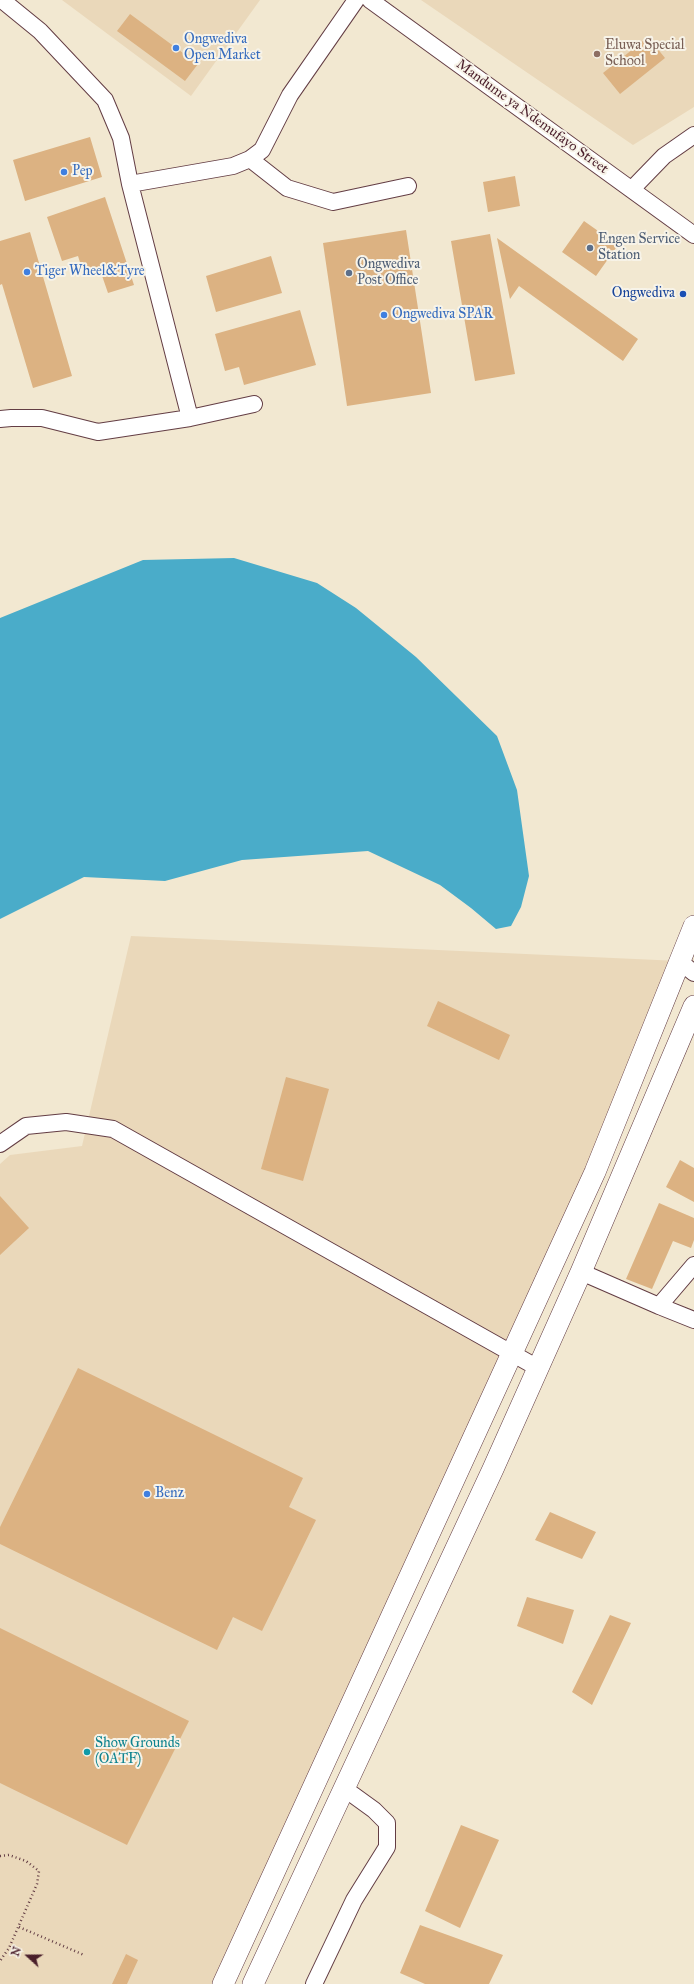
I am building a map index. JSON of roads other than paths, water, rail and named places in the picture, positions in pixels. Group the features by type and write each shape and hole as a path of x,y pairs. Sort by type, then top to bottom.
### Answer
{"main road":[{"path":"223,1984 595,1172 686,967 694,926"},
{"path":"253,1984 345,1789 538,1368 581,1272 694,1006"},
{"path":"328,1755 354,1769"}],"street":[{"path":"2,0 40,31 105,100 121,138 130,184 190,418"},
{"path":"130,184 233,166 250,159 262,150 290,95 356,0"},
{"name":"Mandume ya Ndemufayo Street","path":"370,0 694,235"},
{"path":"632,189 664,156 694,135"},
{"path":"250,159 287,188 333,202 408,186"},
{"path":"0,419 42,418 98,432 190,418 254,404"},
{"path":"0,1144 26,1126 66,1122 113,1129 538,1368"},
{"path":"659,1306 694,1265"},
{"path":"581,1272 694,1320"},
{"path":"314,1984 354,1900 387,1847 387,1823 374,1810 345,1789"}],"water":[{"path":"234,558 317,583 356,608 416,657 497,736 517,790 529,876 521,907 511,926 496,929 440,885 368,851 242,860 165,881 84,877 0,919 0,618 143,560"}],"place":[{"name":"Ongwediva Open Market","path":"176,48"},
{"name":"Eluwa Special School","path":"597,54"},
{"name":"Pep","path":"64,172"},
{"name":"Engen Service Station","path":"590,248"},
{"name":"Tiger Wheel&Tyre","path":"27,272"},
{"name":"Ongwediva Post Office","path":"349,273"},
{"name":"Ongwediva","path":"683,294"},
{"name":"Ongwediva SPAR","path":"384,315"},
{"name":"Benz","path":"147,1494"},
{"name":"Show Grounds (OATF)","path":"87,1752"}]}
